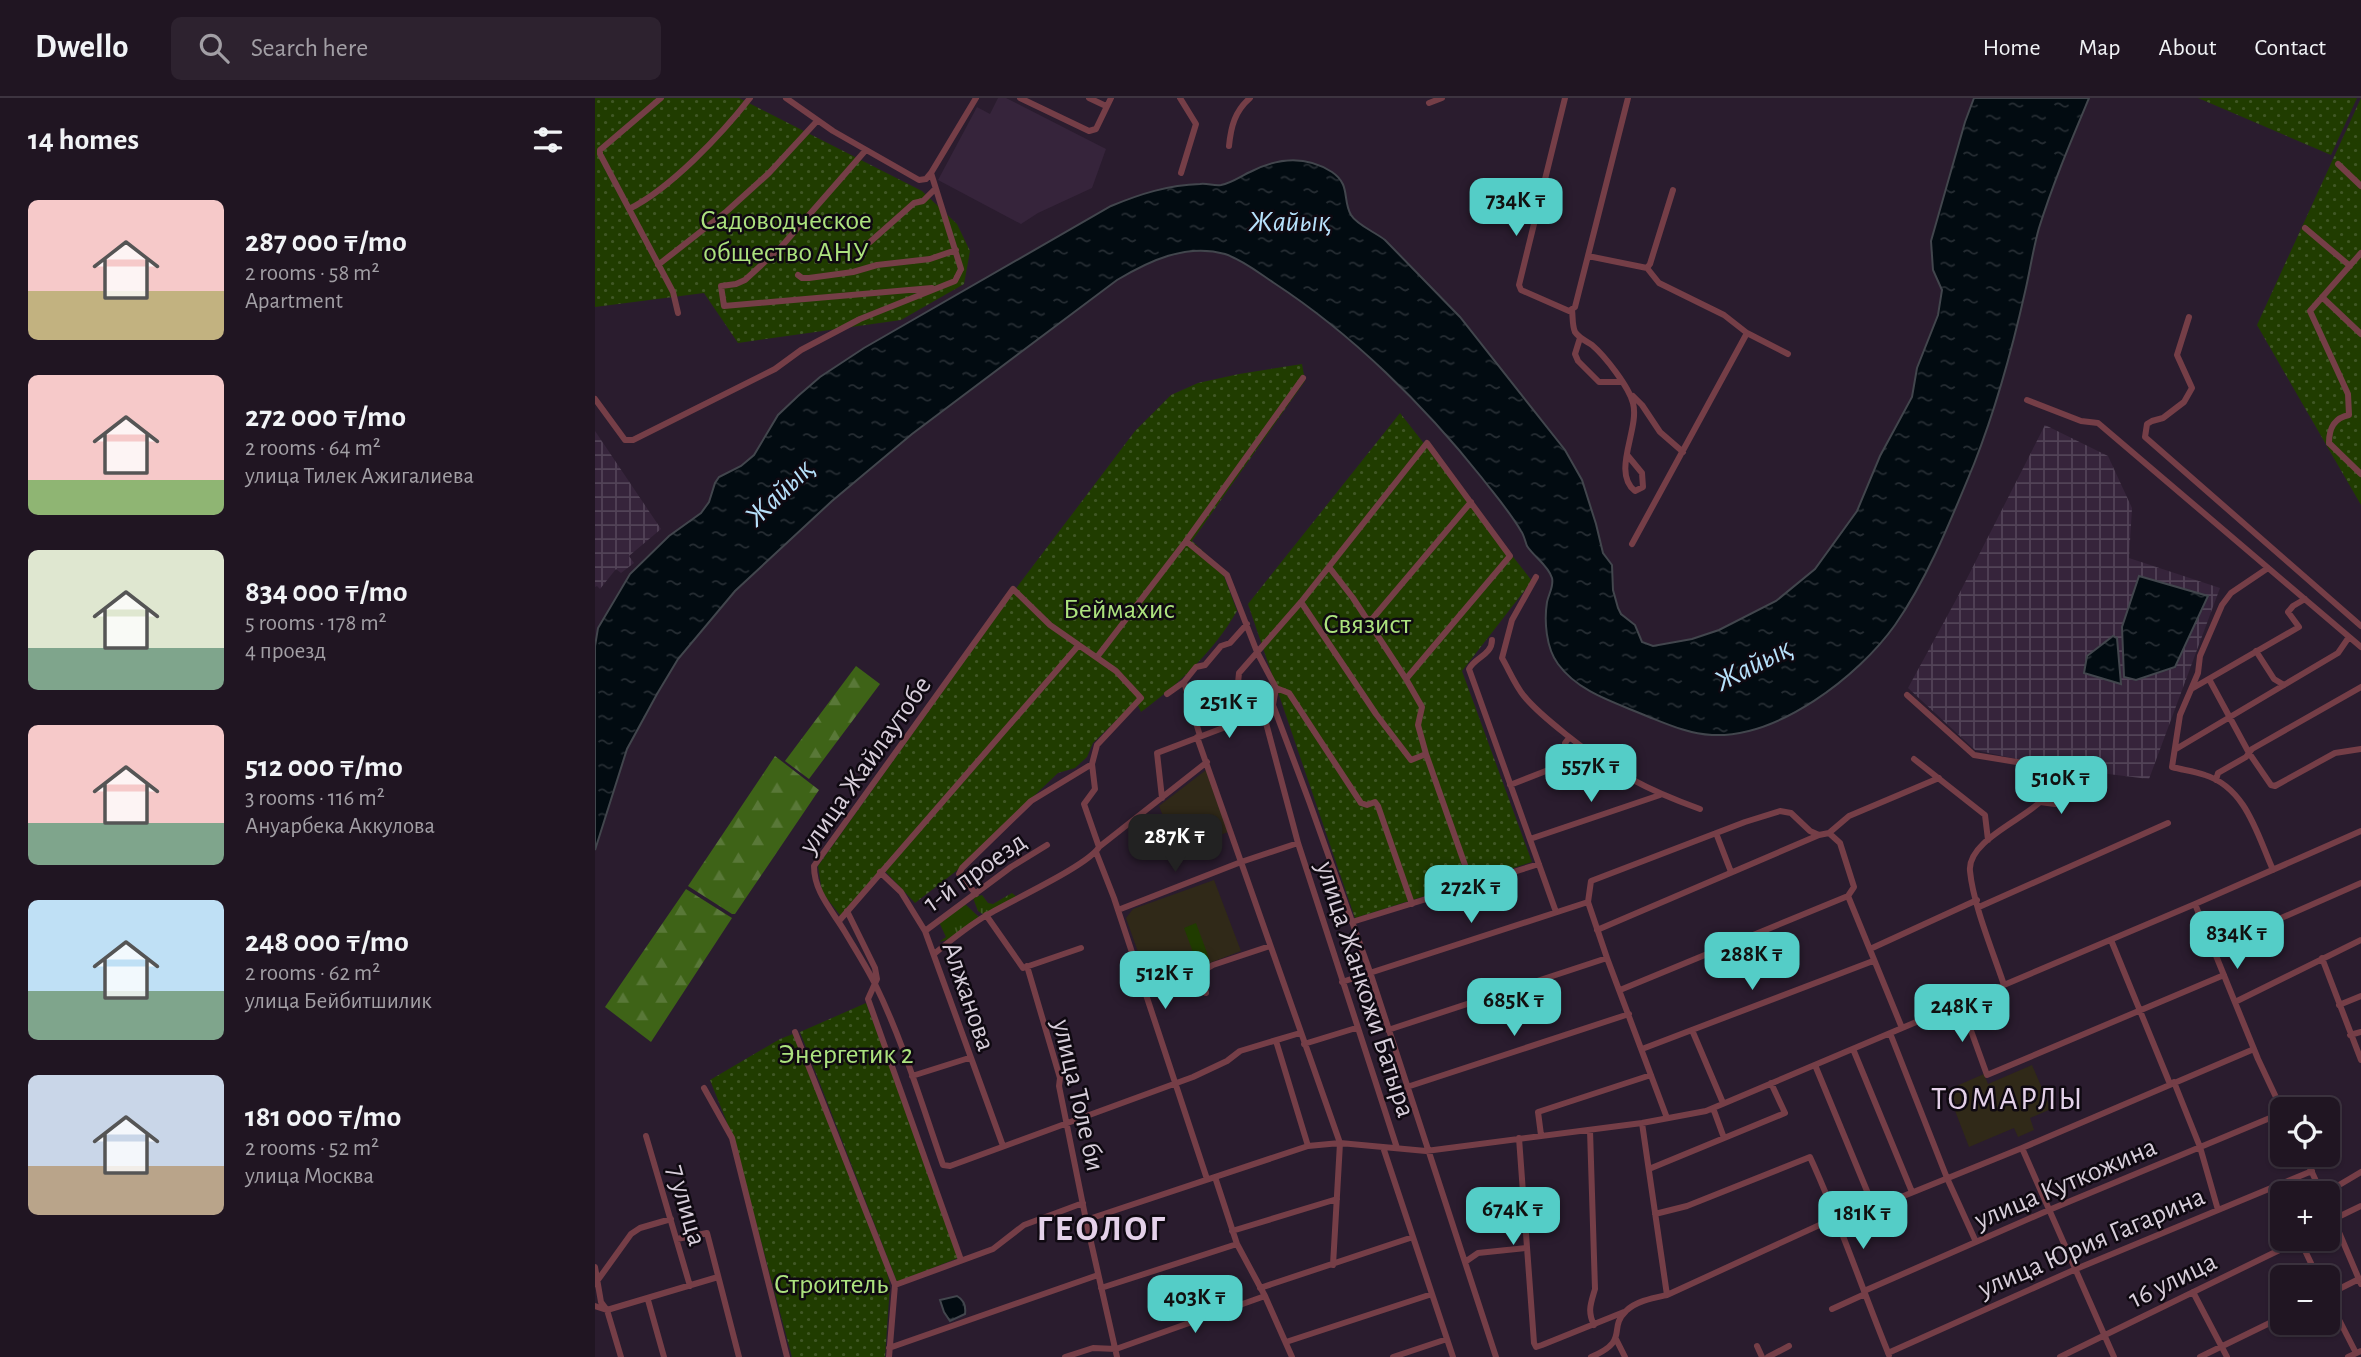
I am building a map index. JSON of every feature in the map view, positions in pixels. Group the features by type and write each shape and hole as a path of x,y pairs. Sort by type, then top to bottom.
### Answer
{"street":[{"path":"600,150 661,98"},
{"path":"629,209 643,202 684,167 728,126 750,98"},
{"path":"786,98 817,121 919,180 926,179 931,173 976,98"},
{"path":"1020,98 1089,131 1096,129 1111,98"},
{"path":"1089,98 1106,106"},
{"path":"1180,98 1196,124 1181,173"},
{"path":"1229,146 1231,126 1242,105 1250,98"},
{"path":"1429,103 1442,98"},
{"path":"1565,98 1519,285 1521,290 1569,311 1574,308"},
{"path":"1628,98 1574,308 1574,329 1580,338 1598,351 1629,393 1642,405 1660,432 1683,452"},
{"path":"658,265 727,211 769,173 817,121"},
{"path":"595,141 604,165 673,292 678,313"},
{"path":"865,150 781,247 745,280 722,286 724,306 945,287"},
{"path":"2337,164 2361,186"},
{"path":"595,399 619,434 625,440 633,440 775,369 801,350 860,319 955,281 961,269 931,173"},
{"path":"870,242 914,203 923,201 935,189"},
{"path":"1647,268 1673,190"},
{"path":"2305,228 2350,266"},
{"path":"798,275 809,278 853,272 877,265 930,259 956,250"},
{"path":"1588,256 1647,268 1658,283 1730,319 1747,333 1788,354"},
{"path":"2360,256 2310,311 2348,394 2349,415 2340,417 2333,424 2329,443 2361,474"},
{"path":"2322,297 2361,334"},
{"path":"2189,317 2177,355 2192,388 2184,401 2163,418 2147,424 2145,437 2361,626"},
{"path":"1632,544 1747,333"},
{"path":"1580,338 1574,354 1587,372 1599,382 1622,382"},
{"path":"1097,657 1186,541 1303,378"},
{"path":"1628,456 1642,473 1643,487 1639,491 1635,491 1628,484 1625,473 1635,414 1629,393"},
{"path":"2027,400 2081,421 2098,423 2361,647"},
{"path":"1161,798 1157,753 1250,718 1237,678 1239,673 1301,603 1427,443 1510,556 1406,679"},
{"path":"1367,621 1373,618 1471,502"},
{"path":"1186,541 1227,575 1257,653 1276,688 1273,705 1352,922 1366,973 1429,1150 1496,1357"},
{"path":"1329,567 1406,679 1422,707 1418,725 1426,754 1472,885"},
{"path":"2268,568 2231,593 2222,605 2200,656 2198,673 2180,715 2172,767 2206,775 2236,795 2247,809 2273,870"},
{"path":"1536,577 1512,620 1502,658 1524,696 1600,762 1660,795 1700,809"},
{"name":"улица Жайлаутобе","path":"1003,1146 950,1166 943,1165 912,1076 875,984 818,890 814,879 814,866 1013,589 1050,625 1079,646"},
{"path":"2191,689 2299,627 2288,612 2305,599"},
{"path":"1301,603 1376,714 1411,760 1426,754"},
{"path":"1167,694 1184,682 1196,667 1205,665 1221,646 1230,643 1247,624"},
{"path":"2176,749 2338,653 2350,637"},
{"path":"1492,640 1492,646 1487,653 1473,661 1469,669 1556,912"},
{"path":"838,921 1079,646 1115,671 1141,698 1097,745 1092,764 1095,789 1084,804 1175,1084 1237,1244 1265,1296 1292,1356 1283,1357"},
{"path":"2256,651 2274,680 2284,685"},
{"path":"2209,679 2249,753 2269,782 2275,786 2335,753 2361,749"},
{"path":"1184,682 1198,736 1340,1143 1333,1265"},
{"path":"1276,688 1289,693 1364,805 1375,802 1378,806 1412,904"},
{"path":"2215,780 2218,773 2249,753 2360,689"},
{"path":"1907,695 1974,754 2059,769 2051,788 2040,802 1988,840 1972,856 1969,869 2004,985"},
{"name":"улица Жанкожи Батыра","path":"1250,718 1261,718 1266,723 1298,843 1397,1148"},
{"path":"1510,785 1569,762 1572,759 1571,754 1565,743 1570,738"},
{"path":"1914,759 1986,815 1988,840"},
{"path":"934,954 986,915 1076,866 1207,762"},
{"path":"976,894 959,874 962,868 1031,801 1092,764"},
{"path":"1597,930 1829,833 1849,816 1939,778"},
{"path":"2040,802 2055,804 2076,794"},
{"path":"1530,839 1660,795"},
{"path":"1667,1118 1588,902 1591,881 1780,811 1791,813 1819,835"},
{"path":"1870,949 2168,822"},
{"path":"1086,1220 1308,1146 1340,1143 1429,1150 1642,1123 1713,1108 2361,831"},
{"path":"1716,833 1731,872"},
{"path":"1620,990 1848,896 1854,887 1840,843 1829,833"},
{"name":"улица Жанкожи Батыра","path":"1118,909 1298,843"},
{"name":"1-й проезд","path":"925,931 1047,845"},
{"path":"1352,922 1539,864"},
{"name":"Алжанова","path":"880,872 901,892 925,931 1003,1146"},
{"path":"2213,948 2361,883"},
{"path":"1848,896 1902,1028"},
{"path":"1342,982 1588,902"},
{"path":"2195,904 2276,1097"},
{"path":"847,911 875,968 877,979 868,999 961,1260"},
{"path":"986,915 1023,968 1081,948"},
{"path":"2111,940 2200,1147 2218,1210"},
{"path":"2235,1002 2361,940"},
{"path":"1206,993 1201,971 1270,946"},
{"path":"1388,1030 1607,958"},
{"path":"2322,958 2361,1060"},
{"path":"1642,1049 1873,961"},
{"name":"улица Толе би","path":"1027,966 1060,1078 1059,1086 1086,1220 1117,1357"},
{"path":"1961,1003 1987,1075 2224,975"},
{"path":"2339,1005 2361,996"},
{"path":"1407,1087 1629,1014"},
{"path":"1304,1044 1356,1028"},
{"path":"1692,1030 1723,1103"},
{"path":"795,1032 895,1285 889,1357"},
{"path":"2350,1035 2361,1032"},
{"path":"1003,1146 1175,1084 1227,1061 1240,1051 1300,1033"},
{"path":"1890,1033 1947,1178 1976,1242"},
{"path":"1276,1041 1308,1146"},
{"path":"1853,1049 1912,1192"},
{"path":"1519,1138 1536,1347 1667,1294 1837,1217 1874,1208 2254,1049"},
{"path":"912,1076 969,1058"},
{"path":"1815,1065 1874,1208"},
{"path":"1541,1135 1538,1112 1651,1075"},
{"path":"1649,1169 1785,1113 1771,1083"},
{"path":"704,1088 732,1138 787,1357"},
{"path":"1713,1108 1724,1138"},
{"name":"улица Куткожина","path":"1832,1310 1865,1292 1976,1242 2270,1116"},
{"path":"1642,1123 1667,1294"},
{"path":"1590,1129 1595,1289 1589,1307 1594,1325"},
{"name":"7 улица","path":"646,1136 690,1286"},
{"path":"1383,1147 1453,1357"},
{"path":"2022,1148 2114,1357"},
{"path":"1655,1214 1687,1206 1810,1157 1837,1217 1889,1355"},
{"path":"2310,1167 2317,1181"},
{"name":"улица Юрия Гагарина","path":"1889,1355 1976,1312 2312,1171"},
{"path":"2340,1184 2361,1172"},
{"path":"1232,1231 1337,1199"},
{"path":"895,1285 993,1249 1024,1225 1083,1203"},
{"path":"2340,1218 2361,1206"},
{"path":"597,1281 631,1234 640,1228 671,1219"},
{"path":"677,1239 707,1233 739,1357"},
{"path":"2340,1233 2360,1282 2340,1290"},
{"path":"1261,1288 1413,1237"},
{"path":"1101,1288 1237,1244"},
{"path":"1465,1262 1478,1253 1527,1248"},
{"name":"16 улица","path":"2060,1357 2278,1251"},
{"path":"595,1266 601,1302 607,1310 621,1357"},
{"path":"889,1348 1098,1275"},
{"path":"595,1306 607,1310 718,1277"},
{"path":"2193,1292 2227,1357"},
{"path":"1286,1342 1432,1294"},
{"path":"1065,1357 1093,1348 1116,1349 1265,1296"},
{"path":"647,1300 664,1357"},
{"path":"1605,1351 1616,1339 1624,1312"},
{"path":"2340,1318 2359,1352 2348,1357"},
{"path":"2200,1357 2270,1323"},
{"path":"1393,1357 1447,1339"},
{"path":"1616,1339 1624,1355"},
{"path":"1757,1346 1762,1357"},
{"path":"1767,1357 1789,1346"},
{"path":"1591,1357 1605,1351 1616,1351 1624,1355"}],"shaded area":[{"path":"998,98 1006,98 1106,149 1092,188 1038,213 1021,224 938,180 977,107 990,114"},
{"path":"2045,425 2108,456 2132,508 2129,558 2220,588 2149,779 2059,768 1975,750 1908,688"},
{"path":"595,431 661,529 629,556 634,563 621,573 616,569 600,589 595,587"},
{"path":"1206,770 1228,832 1176,849 1159,806"},
{"path":"1214,880 1241,951 1150,986 1126,918 1133,909"},
{"path":"2032,1065 2051,1109 2030,1118 2034,1130 2018,1137 2014,1128 1969,1147 1947,1090 1984,1074 1988,1084"}],"green space":[{"name":"Садоводческое общество АНУ","path":"595,98 739,98 922,191 957,224 970,251 964,284 901,320 738,343 704,293 595,307"},
{"path":"2198,98 2357,98 2331,155"},
{"path":"2361,98 2361,505 2257,325"},
{"name":"Беймахис","path":"1302,364 1305,381 1192,541 1221,568 1237,611 1206,654 1182,679 1141,712 1136,701 1093,743 1087,757 1075,768 1058,773 955,872 915,903 885,871 843,919 822,892 818,866 1020,583 1135,431 1171,395 1198,383"},
{"name":"Связист","path":"1400,413 1532,581 1462,671 1532,862 1355,918 1248,604"},
{"path":"856,666 880,684 809,779 785,761"},
{"path":"775,756 819,790 735,914 732,914 688,886"},
{"path":"686,889 732,918 651,1042 605,1007"},
{"path":"1012,893 1017,897 984,915 978,911 973,898 982,895 988,903 993,904"},
{"path":"965,904 979,917 947,940 939,942 946,937 939,922"},
{"path":"1196,923 1209,958 1197,963 1184,928"},
{"name":"Энергетик 2","path":"866,1003 940,1200 958,1258 897,1282 800,1032"},
{"name":"Строитель","path":"793,1034 885,1264 890,1285 885,1357 792,1357 734,1140 710,1080"}],"water":[{"name":"Жайық","path":"1974,98 2089,98 2039,228 2015,335 1989,422 1966,484 1929,567 1907,607 1879,645 1838,683 1789,715 1737,733 1704,734 1680,729 1649,717 1599,696 1577,683 1558,664 1548,642 1546,617 1552,584 1550,573 1527,546 1512,517 1436,424 1359,348 1303,303 1257,271 1225,254 1210,251 1182,252 1142,266 1117,280 912,434 832,501 735,591 678,659 627,749 595,850 595,646 598,628 630,574 669,536 701,513 709,502 719,477 741,466 754,455 778,415 820,377 864,348 1111,206 1165,188 1225,184 1260,167 1281,161 1312,163 1338,177 1354,219 1385,240 1460,317 1565,450 1582,480 1603,553 1612,565 1613,590 1618,608 1621,614 1635,625 1642,642 1653,646 1692,639 1719,630 1776,601 1815,569 1857,511 1880,456 1912,397 1917,368 1938,315 1942,290 1933,270 1931,241"},
{"path":"2139,576 2208,596 2175,667 2136,680 2124,677 2122,627"},
{"path":"2113,636 2117,638 2121,684 2084,673 2087,656"},
{"path":"957,1296 964,1304 965,1314 950,1321 940,1300"}],"district":[{"name":"ТОМАРЛЫ","path":"2008,1098"},
{"name":"ГЕОЛОГ","path":"1102,1228"}]}
